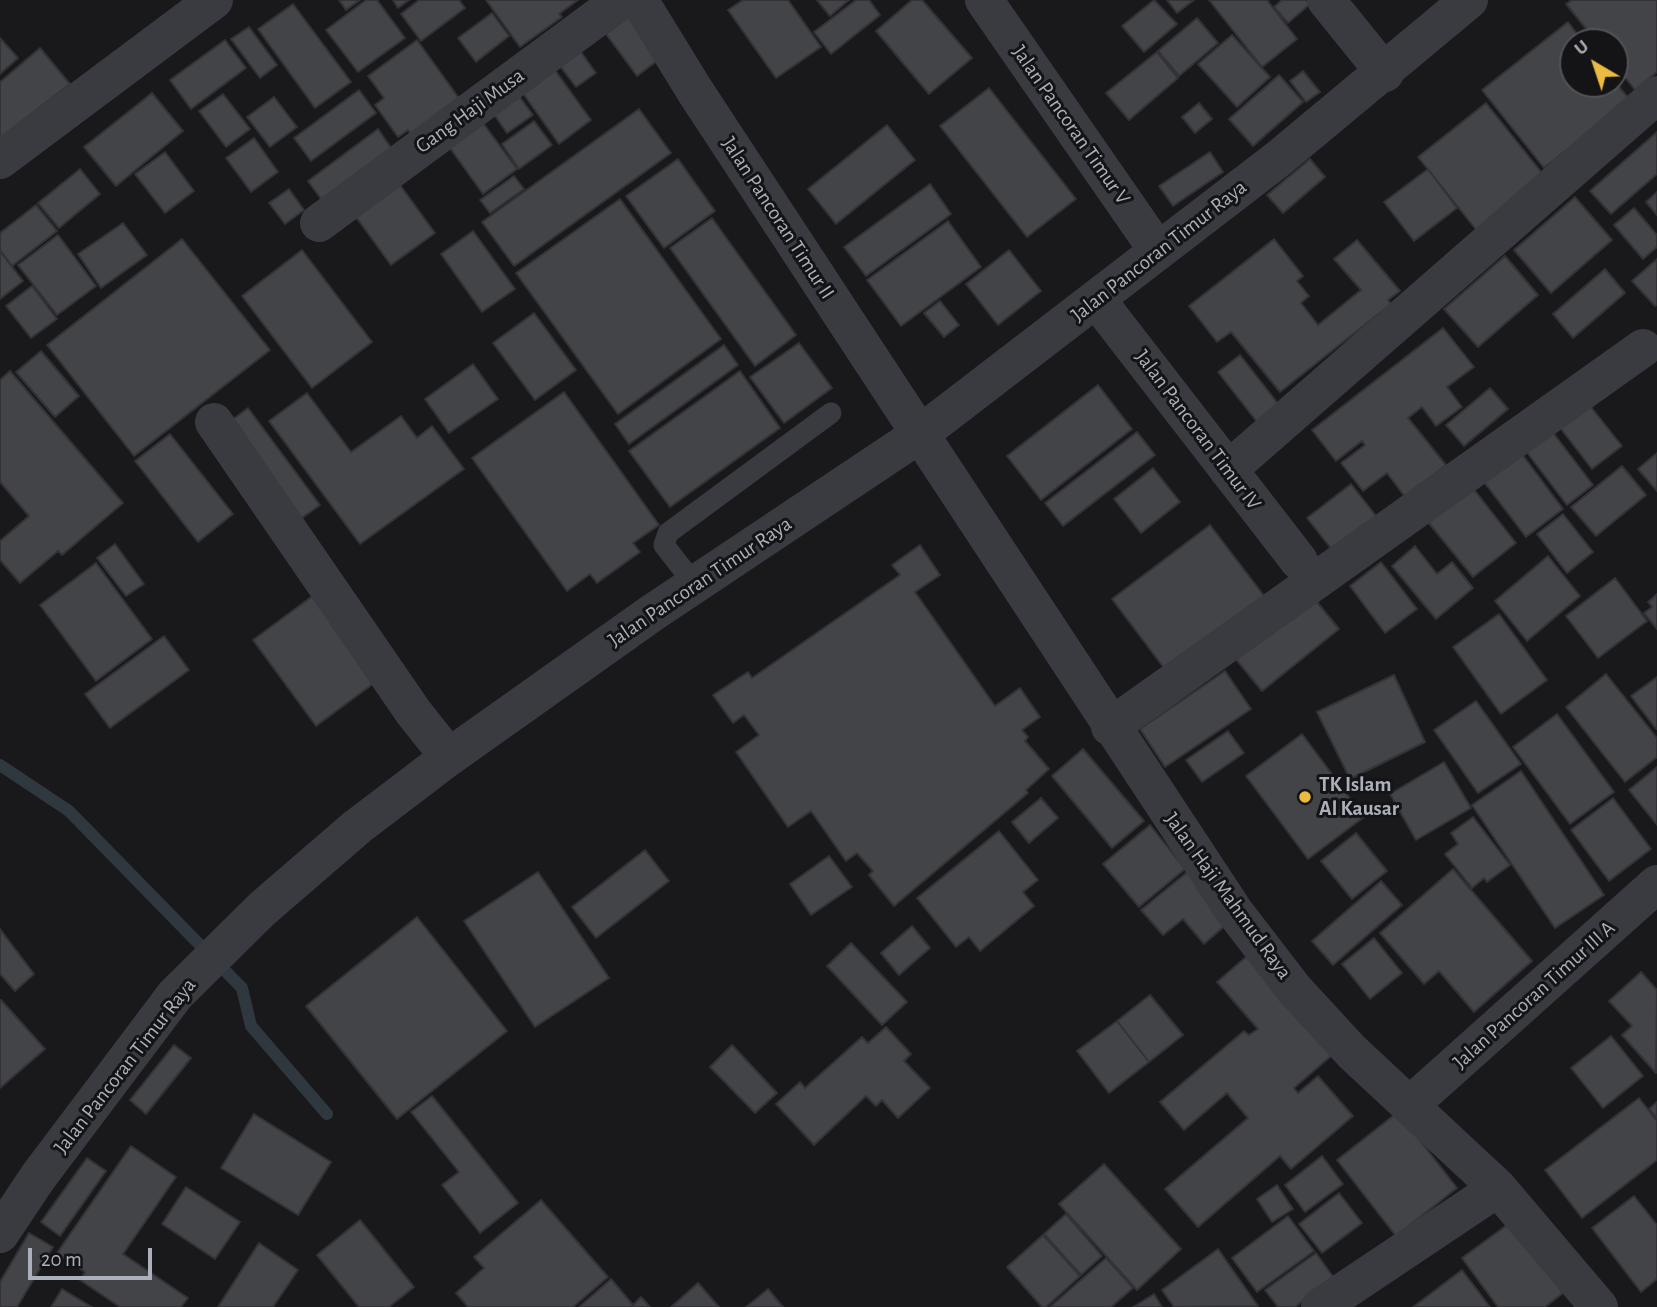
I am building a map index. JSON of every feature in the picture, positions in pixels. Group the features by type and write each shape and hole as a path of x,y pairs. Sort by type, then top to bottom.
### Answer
{"street":[{"path":"0,160 214,0"},
{"name":"Gang Haji Musa","path":"319,223 621,0"},
{"name":"Jalan Pancoran Timur II","path":"639,0 695,91 920,434"},
{"name":"Jalan Pancoran Timur V","path":"984,0 1158,251"},
{"path":"1326,0 1385,73"},
{"name":"Jalan Pancoran Timur Raya","path":"0,1234 38,1177 176,995 262,909 357,827 449,757 695,585 920,434 1097,300 1385,73 1469,0"},
{"path":"1228,470 1657,95"},
{"name":"Jalan Pancoran Timur IV","path":"1097,300 1299,561"},
{"path":"1110,727 1643,348"},
{"path":"214,422 414,713 449,757"},
{"name":"Jalan Haji Mahmud Raya","path":"920,434 1110,727 1234,911 1294,989 1352,1052 1498,1188 1599,1307"},
{"name":"Jalan Pancoran Timur III A","path":"1410,1105 1657,884"},
{"path":"1320,1307 1498,1188"}],"lane":[{"path":"695,585 664,545 668,533 831,413"}],"building":[{"path":"339,0 360,0 346,10"},
{"path":"366,0 377,0 405,38 358,72 326,30"},
{"path":"393,0 409,0 398,8"},
{"path":"419,0 459,0 465,8 421,41 401,14"},
{"path":"486,0 578,0 559,14 562,17 520,47"},
{"path":"743,0 788,0 821,47 776,78 728,10"},
{"path":"817,0 849,0 830,16"},
{"path":"856,0 869,0 880,15 831,54 814,32"},
{"path":"912,0 922,0 972,58 929,94 876,31"},
{"path":"1154,0 1177,24 1144,52 1122,26"},
{"path":"1167,0 1194,0 1177,13"},
{"path":"1209,0 1267,0 1297,39 1262,67"},
{"path":"1282,0 1306,0 1310,4 1288,23 1274,7"},
{"path":"1572,0 1657,0 1657,72 1635,90 1629,82 1629,28 1586,28 1566,4"},
{"path":"293,4 351,82 315,108 258,29"},
{"path":"635,12 666,54 637,76 606,34"},
{"path":"492,13 509,36 476,62 458,38"},
{"path":"1197,18 1218,43 1179,76 1158,51"},
{"path":"1568,22 1572,28 1560,28"},
{"path":"249,27 277,65 260,78 231,39"},
{"path":"1559,29 1559,98 1630,100 1544,168 1482,90"},
{"path":"1232,35 1270,77 1237,107 1198,64"},
{"path":"0,38 18,58 0,74"},
{"path":"571,38 596,73 576,87 550,53"},
{"path":"225,40 246,68 191,109 170,80"},
{"path":"417,40 466,108 418,143 408,130 398,137 375,105 384,98 368,76"},
{"path":"40,48 70,84 0,138 0,82"},
{"path":"1157,52 1178,78 1129,120 1106,93"},
{"path":"552,66 591,120 559,144 520,89"},
{"path":"1303,71 1320,92 1306,102 1290,81"},
{"path":"1279,75 1303,102 1253,146 1229,119"},
{"path":"989,88 1076,199 1027,237 940,126"},
{"path":"359,90 376,113 311,161 294,138"},
{"path":"516,92 533,115 507,133 491,110"},
{"path":"152,93 183,131 116,186 84,147"},
{"path":"223,94 250,129 226,147 199,111"},
{"path":"274,97 297,127 270,147 247,117"},
{"path":"1199,103 1212,119 1195,133 1182,117"},
{"path":"1486,103 1546,178 1478,232 1418,157"},
{"path":"639,109 671,153 514,266 482,222"},
{"path":"534,121 552,145 519,169 502,144"},
{"path":"483,123 517,169 483,194 450,148"},
{"path":"887,125 915,160 836,224 808,189"},
{"path":"378,129 394,152 324,203 308,181"},
{"path":"1657,132 1657,174 1611,214 1590,191"},
{"path":"254,138 278,172 251,192 226,158"},
{"path":"165,152 194,191 165,213 135,174"},
{"path":"1210,152 1223,172 1173,206 1159,186"},
{"path":"678,159 715,211 664,248 626,196"},
{"path":"1310,159 1325,177 1283,213 1267,195"},
{"path":"80,169 100,194 59,228 38,203"},
{"path":"1428,169 1457,208 1414,241 1384,202"},
{"path":"514,176 524,189 490,213 480,200"},
{"path":"930,184 951,214 866,276 844,247"},
{"path":"400,185 435,233 391,265 356,217"},
{"path":"289,189 304,210 285,224 269,203"},
{"path":"1657,192 1657,215 1646,202"},
{"path":"1575,197 1612,240 1551,293 1514,250"},
{"path":"620,199 721,339 618,414 516,273"},
{"path":"36,205 57,231 12,266 0,250 0,233"},
{"path":"1634,208 1657,235 1657,247 1643,259 1614,225"},
{"path":"712,218 796,335 755,366 670,248"},
{"path":"948,221 981,267 901,326 867,280"},
{"path":"123,223 147,255 101,288 78,254"},
{"path":"473,231 515,289 482,312 441,254"},
{"path":"58,235 96,286 57,315 18,265"},
{"path":"182,239 270,350 134,456 47,345"},
{"path":"1274,239 1303,276 1297,281 1309,296 1301,303 1318,325 1361,290 1334,259 1357,240 1400,291 1388,300 1391,304 1280,392 1231,332 1217,342 1189,306"},
{"path":"302,250 372,342 312,388 242,296"},
{"path":"1009,250 1041,291 998,325 966,284"},
{"path":"0,251 23,281 0,299"},
{"path":"1505,256 1538,295 1478,347 1444,309"},
{"path":"1657,259 1657,304 1655,306 1632,281"},
{"path":"1605,269 1625,293 1573,338 1553,314"},
{"path":"32,286 57,319 31,338 6,306"},
{"path":"940,301 959,325 944,337 924,313"},
{"path":"534,313 576,370 535,400 493,343"},
{"path":"1443,328 1474,367 1447,387 1462,407 1436,426 1422,407 1408,418 1446,465 1405,497 1387,473 1363,491 1341,463 1365,445 1362,441 1336,461 1312,430"},
{"path":"799,343 832,388 784,423 750,377"},
{"path":"724,345 738,365 629,444 615,424"},
{"path":"41,351 79,396 55,417 16,372"},
{"path":"1240,355 1283,410 1261,427 1218,372"},
{"path":"473,364 498,399 449,433 425,399"},
{"path":"10,371 123,503 62,555 58,551 20,583 0,560 0,541 29,516 0,482 0,380"},
{"path":"740,371 780,428 670,507 629,451"},
{"path":"1098,385 1132,429 1041,500 1007,456"},
{"path":"1490,388 1508,409 1464,446 1446,425"},
{"path":"564,392 659,525 633,543 640,552 597,583 590,574 567,591 472,458"},
{"path":"307,393 351,452 401,416 417,438 432,426 464,469 360,544 269,421"},
{"path":"1583,397 1622,446 1592,469 1554,420"},
{"path":"248,408 320,505 291,526 220,429"},
{"path":"1548,426 1593,485 1567,505 1522,446"},
{"path":"1137,432 1155,455 1063,526 1045,503"},
{"path":"170,434 233,514 198,542 135,461"},
{"path":"1657,453 1657,491 1638,469"},
{"path":"1522,454 1563,509 1526,537 1484,482"},
{"path":"1622,466 1646,495 1596,536 1571,507"},
{"path":"1153,468 1180,502 1141,533 1114,499"},
{"path":"1351,484 1384,526 1341,561 1307,518"},
{"path":"1472,487 1516,543 1473,577 1428,522"},
{"path":"1563,514 1593,552 1567,573 1537,534"},
{"path":"1210,525 1268,601 1170,676 1112,599"},
{"path":"115,544 144,584 126,596 97,558"},
{"path":"920,545 940,575 915,592 995,706 1020,688 1040,717 1022,730 1028,737 1025,741 1049,769 1026,790 1028,793 894,906 869,875 873,871 857,853 846,861 811,811 788,827 736,752 759,735 744,715 733,723 713,695 748,672 752,678 900,575 892,565"},
{"path":"1415,546 1437,574 1452,562 1473,588 1436,619 1392,566"},
{"path":"1548,556 1580,596 1527,641 1495,601"},
{"path":"1381,562 1417,609 1385,633 1350,586"},
{"path":"96,563 152,639 96,681 40,605"},
{"path":"1615,578 1647,621 1598,658 1566,616"},
{"path":"322,589 385,675 316,726 253,640"},
{"path":"1657,594 1657,629 1644,613 1652,607 1648,602"},
{"path":"1312,596 1339,629 1262,691 1235,658"},
{"path":"1499,614 1547,680 1501,714 1453,647"},
{"path":"164,636 189,670 110,728 85,694"},
{"path":"1225,671 1251,709 1165,767 1140,729"},
{"path":"1606,674 1657,738 1657,757 1625,782 1566,707"},
{"path":"1394,675 1425,742 1350,779 1317,712"},
{"path":"1657,677 1657,729 1656,729 1631,696"},
{"path":"1476,701 1521,764 1478,793 1434,730"},
{"path":"1557,714 1614,792 1570,824 1513,747"},
{"path":"1228,731 1244,753 1202,782 1186,760"},
{"name":"TK Islam Al Kausar","path":"1302,734 1364,817 1308,859 1246,776"},
{"path":"1083,749 1144,821 1112,848 1052,776"},
{"path":"1444,762 1471,808 1416,840 1390,794"},
{"path":"1657,767 1657,825 1629,790"},
{"path":"1521,771 1604,895 1555,928 1472,805"},
{"path":"1041,798 1058,818 1029,843 1012,822"},
{"path":"1613,798 1651,849 1609,881 1571,830"},
{"path":"1473,817 1510,865 1487,882 1484,878 1472,888 1445,854 1458,844 1451,833"},
{"path":"1150,825 1185,869 1139,907 1103,864"},
{"path":"999,831 1038,880 1023,892 1034,906 980,951 969,937 956,947 917,898"},
{"path":"1356,833 1387,871 1352,899 1321,861"},
{"path":"645,850 669,881 596,938 572,907"},
{"path":"829,856 852,887 811,915 790,884"},
{"path":"1191,869 1228,923 1204,944 1183,919 1163,935 1141,910"},
{"path":"1453,869 1532,961 1474,1012 1439,971 1424,984 1380,933"},
{"path":"538,872 609,978 535,1027 464,921"},
{"path":"1381,881 1402,905 1333,965 1312,941"},
{"path":"417,917 507,1031 397,1119 306,1006"},
{"path":"912,926 930,948 899,975 881,953"},
{"path":"0,929 34,974 15,991 0,974"},
{"path":"1374,938 1402,973 1370,999 1342,964"},
{"path":"851,943 907,1002 882,1025 827,966"},
{"path":"1253,951 1338,1050 1294,1088 1298,1093 1318,1076 1353,1116 1291,1169 1280,1156 1198,1227 1165,1189 1248,1118 1227,1093 1184,1130 1160,1102 1244,1031 1249,1035 1258,1029 1217,982"},
{"path":"1641,972 1657,990 1656,1073 1622,1035 1632,1026 1609,1001"},
{"path":"1150,995 1183,1035 1149,1062 1117,1021"},
{"path":"0,1001 45,1049 0,1088"},
{"path":"1117,1021 1149,1062 1109,1093 1077,1051"},
{"path":"886,1027 911,1054 904,1061 930,1088 898,1118 882,1100 876,1106 866,1096 814,1145 776,1104 800,1082 805,1088 862,1037 868,1043"},
{"path":"1611,1036 1643,1076 1603,1108 1571,1068"},
{"path":"174,1045 191,1058 146,1114 130,1100"},
{"path":"732,1045 777,1093 755,1113 710,1067"},
{"path":"432,1096 518,1203 480,1233 442,1185 459,1172 411,1112"},
{"path":"1639,1098 1657,1121 1657,1160 1582,1218 1545,1170"},
{"path":"1657,1102 1657,1118 1649,1109"},
{"path":"1398,1112 1457,1188 1396,1236 1337,1160"},
{"path":"254,1114 331,1162 298,1215 221,1168"},
{"path":"131,1146 176,1177 123,1254 188,1298 181,1307 120,1307 80,1280 85,1272 57,1253"},
{"path":"1322,1156 1343,1184 1305,1212 1285,1185"},
{"path":"87,1158 106,1171 60,1236 41,1222"},
{"path":"1104,1164 1181,1249 1137,1290 1059,1204"},
{"path":"1277,1185 1293,1209 1272,1222 1257,1199"},
{"path":"186,1187 240,1222 215,1259 162,1224"},
{"path":"1339,1193 1362,1223 1322,1253 1299,1224"},
{"path":"1634,1196 1657,1225 1657,1279 1641,1292 1592,1228"},
{"path":"541,1200 608,1277 573,1307 468,1307 456,1293 484,1268 474,1257"},
{"path":"1066,1214 1102,1256 1081,1275 1044,1234"},
{"path":"1288,1216 1314,1251 1257,1292 1232,1258"},
{"path":"360,1220 414,1287 389,1307 359,1307 317,1255"},
{"path":"1511,1222 1563,1293 1545,1307 1498,1307 1462,1258"},
{"path":"29,1233 53,1247 17,1307 0,1307 0,1282"},
{"path":"1043,1235 1080,1276 1046,1307 1042,1307 1007,1267"},
{"path":"259,1243 298,1270 273,1307 218,1307"},
{"path":"1218,1249 1258,1306 1174,1307 1162,1290"},
{"path":"1316,1253 1334,1278 1295,1307 1278,1307 1265,1290"},
{"path":"1106,1258 1133,1288 1111,1307 1050,1307"},
{"path":"1462,1270 1490,1307 1413,1307"},
{"path":"611,1279 633,1305 641,1297 650,1307 579,1307"},
{"path":"698,1283 719,1307 671,1307"},
{"path":"62,1289 92,1307 51,1307"},
{"path":"768,1289 783,1307 746,1307"},
{"path":"1154,1294 1162,1307 1133,1307"}],"waterway":[{"path":"0,765 69,811 242,988 251,1026 327,1114"}],"place":[{"name":"TK Islam Al Kausar","path":"1305,797"}]}
